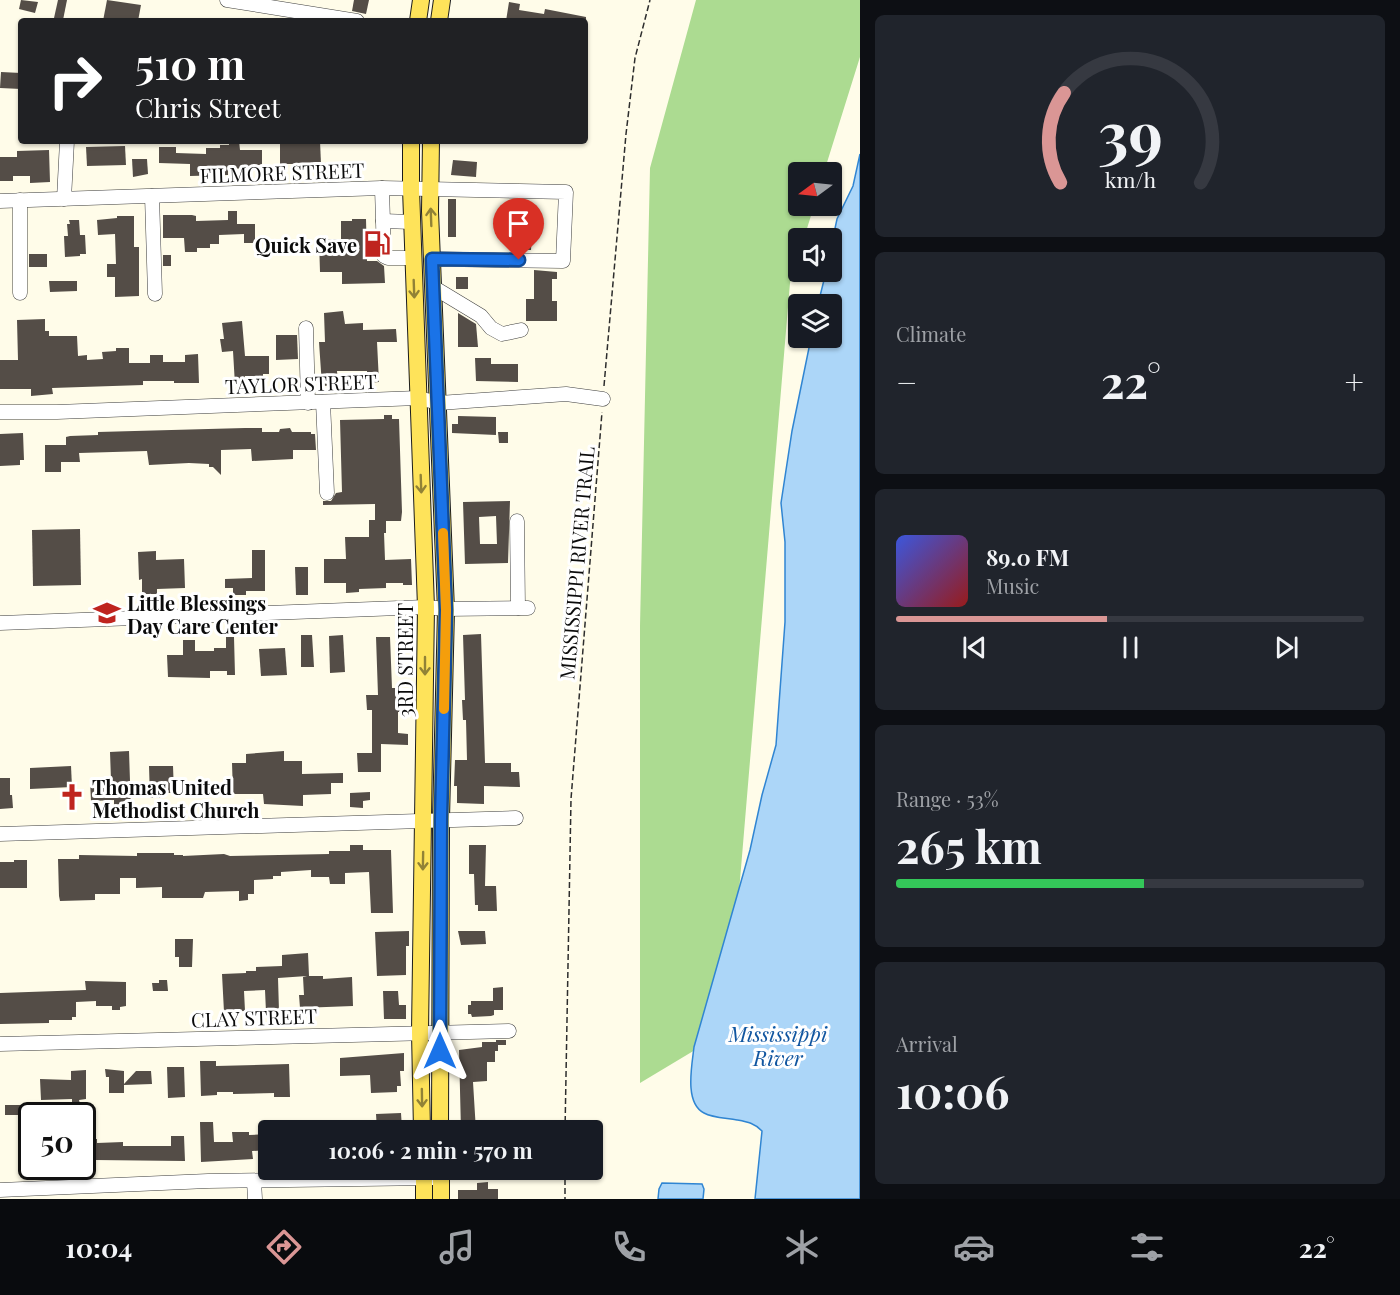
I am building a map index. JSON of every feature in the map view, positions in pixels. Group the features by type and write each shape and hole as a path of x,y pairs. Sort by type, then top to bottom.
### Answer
{"main road":[{"path":"418,18 420,0"},
{"path":"439,18 442,0"},
{"name":"3RD STREET","path":"411,144 440,1032 440,1120"},
{"name":"3RD STREET","path":"423,1120 420,1032 445,609 432,259 431,144"},
{"path":"424,1199 430,1180"},
{"path":"434,1180 441,1199"}],"street":[{"path":"227,0 338,18"},
{"path":"64,199 67,144"},
{"path":"382,188 384,256 413,258"},
{"name":"FILMORE STREET","path":"0,201 382,188 566,192 563,261 432,259"},
{"path":"152,196 155,294"},
{"path":"20,200 20,293"},
{"path":"383,221 412,222"},
{"path":"434,286 481,316 491,328 502,334 521,330"},
{"path":"306,328 308,402"},
{"name":"TAYLOR STREET","path":"0,412 57,412 418,398 439,403 566,394 603,399"},
{"path":"323,402 327,493"},
{"path":"0,623 426,607 445,609 523,608 517,521"},
{"path":"0,834 516,818"},
{"name":"CLAY STREET","path":"0,1044 509,1031"},
{"path":"0,1190 279,1180"},
{"path":"254,1181 255,1199"}],"path":[{"name":"MISSISSIPPI RIVER TRAIL","path":"565,1120 571,799 626,134 635,58 650,0"},
{"path":"565,1180 566,1199"}],"green space":[{"path":"696,0 860,0 860,57 827,162 788,162 788,216 811,216 807,228 788,228 788,282 790,282 739,892 720,1035 640,1083 640,626 650,168"}],"water":[{"name":"Mississippi River","path":"860,154 860,1199 755,1199 762,1131 751,1123 711,1116 698,1108 692,1092 692,1064 694,1047 750,850 776,745 785,622 785,542 781,503 792,431 809,348 842,348 842,294 820,294 824,282 842,282 842,228 835,228 853,186"},
{"path":"662,1183 702,1184 703,1199 658,1199"}],"building":[{"path":"21,0 38,2 35,13 19,9"},
{"path":"58,0 67,0 63,18 54,18"},
{"path":"107,0 141,5 139,18 104,18"},
{"path":"354,0 369,0 366,14 352,11"},
{"path":"509,2 520,4 519,10 544,14 545,9 586,17 586,18 506,18"},
{"path":"1,72 18,73 18,89 0,88"},
{"path":"239,144 240,150 262,150 262,165 228,169 228,175 190,176 190,164 159,163 159,147 176,147 176,153 206,154 206,148 220,148 220,145"},
{"path":"280,144 320,144 321,164 280,164"},
{"path":"125,146 126,165 87,166 86,147"},
{"path":"49,150 50,182 30,183 30,176 13,176 13,181 0,181 0,157 17,157 17,151"},
{"path":"132,159 147,159 148,174 133,177"},
{"path":"453,160 477,162 476,177 451,175"},
{"path":"448,199 456,199 456,237 448,237"},
{"path":"228,211 237,211 237,224 255,224 255,243 244,243 244,234 219,235 219,244 210,244 210,248 197,248 197,252 185,252 184,238 163,238 163,215 192,215 196,216 196,221 228,220"},
{"path":"117,216 134,216 134,247 139,247 139,296 115,297 115,277 107,277 107,264 116,264 115,234 98,235 97,220 117,218"},
{"path":"352,219 366,219 367,261 377,261 384,266 385,283 342,284 342,272 320,272 319,240 341,239 341,221 352,221"},
{"path":"69,220 79,220 80,235 85,235 86,254 65,257 64,236 68,236"},
{"path":"523,221 533,221 531,250 514,250 515,230 522,231"},
{"path":"29,254 47,254 47,267 29,267"},
{"path":"163,255 171,255 171,266 163,266"},
{"path":"534,270 557,272 557,279 552,279 552,301 557,301 557,321 526,321 526,299 534,299"},
{"path":"456,277 468,277 468,289 456,289"},
{"path":"49,281 77,281 77,291 50,292"},
{"path":"343,311 345,324 363,323 363,330 396,329 397,342 377,342 379,382 368,383 367,371 337,371 338,385 322,386 319,342 325,342 324,313"},
{"path":"458,313 476,324 478,347 458,347"},
{"path":"45,319 45,331 49,331 49,336 77,336 78,356 87,355 87,360 103,359 102,352 116,351 116,348 129,348 129,363 150,363 150,355 163,355 163,362 185,362 185,355 198,354 199,383 143,381 143,385 52,388 53,394 31,396 31,389 0,389 0,360 18,360 17,320"},
{"path":"242,321 245,356 269,356 269,374 263,374 263,377 245,376 245,384 235,385 233,351 222,352 220,339 224,339 222,323"},
{"path":"276,335 297,335 298,359 276,360"},
{"path":"475,358 491,358 491,364 518,364 518,382 476,381"},
{"path":"384,415 392,415 392,419 399,419 402,512 401,521 386,521 385,560 411,559 412,585 386,583 386,588 359,589 359,592 346,593 346,583 324,583 324,559 346,559 345,537 369,537 369,520 375,520 375,504 323,505 323,501 331,501 336,493 342,492 340,420 384,419"},
{"path":"458,416 496,417 496,435 452,433 452,424 458,424"},
{"path":"262,428 262,432 279,432 280,429 290,428 292,432 311,432 315,434 316,450 293,450 293,459 252,461 251,449 221,450 221,475 213,467 209,467 209,464 149,465 147,451 79,453 80,462 61,462 61,472 45,472 45,445 66,445 66,437 70,436 98,435 98,432"},
{"path":"498,432 508,432 508,443 499,443"},
{"path":"23,433 24,460 20,460 20,465 0,466 0,434"},
{"path":"510,501 508,563 465,564 463,502","holes":["496,516 497,544 480,544 479,517"]},
{"path":"80,529 81,585 33,586 32,530"},
{"path":"252,550 265,550 265,591 246,591 246,595 233,595 233,588 225,588 225,579 252,578"},
{"path":"156,551 156,560 184,559 185,588 157,589 157,594 142,594 138,552"},
{"path":"295,567 308,567 308,595 296,595"},
{"path":"481,634 485,763 511,763 511,772 519,772 520,787 484,786 484,804 457,803 457,786 454,786 455,760 467,760 466,720 463,720 462,700 465,700 463,635"},
{"path":"301,635 312,635 314,667 301,667"},
{"path":"343,635 345,672 330,673 329,636"},
{"path":"226,637 234,637 235,675 227,675 227,671 210,671 210,678 168,677 167,655 183,655 183,640 195,640 195,651 214,651 214,648 226,648"},
{"path":"376,637 390,637 392,688 411,688 411,712 398,712 398,733 408,734 408,745 381,744 381,772 358,772 357,753 372,753 372,710 367,710 366,695 378,695"},
{"path":"285,648 287,675 261,676 259,649"},
{"path":"129,751 131,811 114,811 114,800 91,801 90,781 111,780 110,752"},
{"path":"284,751 284,761 302,761 302,774 343,773 343,783 331,783 331,794 303,795 303,806 264,804 263,794 233,794 232,763 246,763 246,754"},
{"path":"71,766 72,787 30,789 30,768"},
{"path":"149,766 173,766 174,793 162,793 162,798 150,798"},
{"path":"0,778 10,778 13,808 0,809"},
{"path":"370,792 370,800 363,801 363,808 350,807 350,793"},
{"path":"350,845 363,845 363,850 391,850 393,913 371,913 369,872 345,873 345,884 330,884 329,877 311,877 311,870 281,872 281,876 273,876 273,879 254,880 254,894 248,894 248,900 239,901 239,891 205,892 203,898 162,898 162,887 136,888 136,878 120,878 120,894 95,894 95,900 60,901 59,896 58,859 79,859 79,855 329,854 329,851 350,851"},
{"path":"469,845 486,845 485,886 496,886 497,911 478,911 478,905 475,905 474,874 469,874"},
{"path":"14,860 27,860 27,888 0,888 0,862 14,862"},
{"path":"409,931 409,946 406,946 406,975 377,976 375,932"},
{"path":"458,931 485,931 486,944 461,945"},
{"path":"175,939 193,939 192,967 179,967 179,957 175,957"},
{"path":"308,953 309,976 323,976 323,979 352,977 353,1006 300,1008 299,995 304,995 303,977 307,976 278,978 279,1011 266,1012 265,990 244,991 245,1011 224,1012 222,974 256,971 256,967 282,966 282,955"},
{"path":"159,980 167,980 168,991 153,991 152,983 159,983"},
{"path":"85,981 126,982 126,1006 120,1007 120,1010 112,1010 112,1006 96,1006 96,1001 76,1002 76,1017 72,1017 72,1020 0,1024 0,993 86,990"},
{"path":"503,987 503,1010 494,1010 494,1015 491,1016 472,1017 468,1014 468,1005 471,1005 471,1001 493,1001 493,988"},
{"path":"383,991 398,991 399,1005 406,1005 406,1019 384,1019"},
{"path":"496,1040 506,1040 506,1045 498,1045 498,1051 495,1051 495,1062 487,1062 487,1081 473,1082 475,1120 461,1120 459,1050 482,1047 482,1042 496,1042"},
{"path":"404,1053 404,1071 400,1071 401,1086 397,1086 397,1092 371,1093 370,1075 340,1076 340,1058"},
{"path":"200,1061 216,1061 216,1066 289,1064 290,1097 274,1097 274,1093 233,1094 233,1092 217,1092 217,1095 201,1096"},
{"path":"167,1067 184,1067 185,1097 168,1098"},
{"path":"105,1069 124,1071 124,1084 136,1071 151,1071 152,1084 124,1085 124,1093 109,1093 109,1077 106,1077"},
{"path":"86,1070 86,1099 79,1100 80,1102 72,1102 72,1099 41,1100 40,1079 71,1080 71,1071"},
{"path":"5,1105 18,1105 18,1115 5,1115"},
{"path":"401,1113 401,1120 376,1120 376,1114"},
{"path":"200,1122 213,1122 214,1142 233,1142 232,1132 258,1135 258,1151 252,1151 253,1159 201,1162"},
{"path":"171,1136 184,1136 185,1161 96,1160 96,1139 97,1143 123,1142 123,1146 171,1146"},
{"path":"488,1182 488,1189 498,1189 498,1199 458,1199 458,1190 477,1190 477,1183"}],"slow traffic":[{"path":"443,533 446,610 444,709"}],"place":[{"name":"Quick Save","path":"377,244"},
{"name":"Little Blessings Day Care Center","path":"107,613"},
{"name":"Thomas United Methodist Church","path":"72,797"}],"route":[{"path":"440,1051 441,819 446,610 432,259 519,260"}]}
